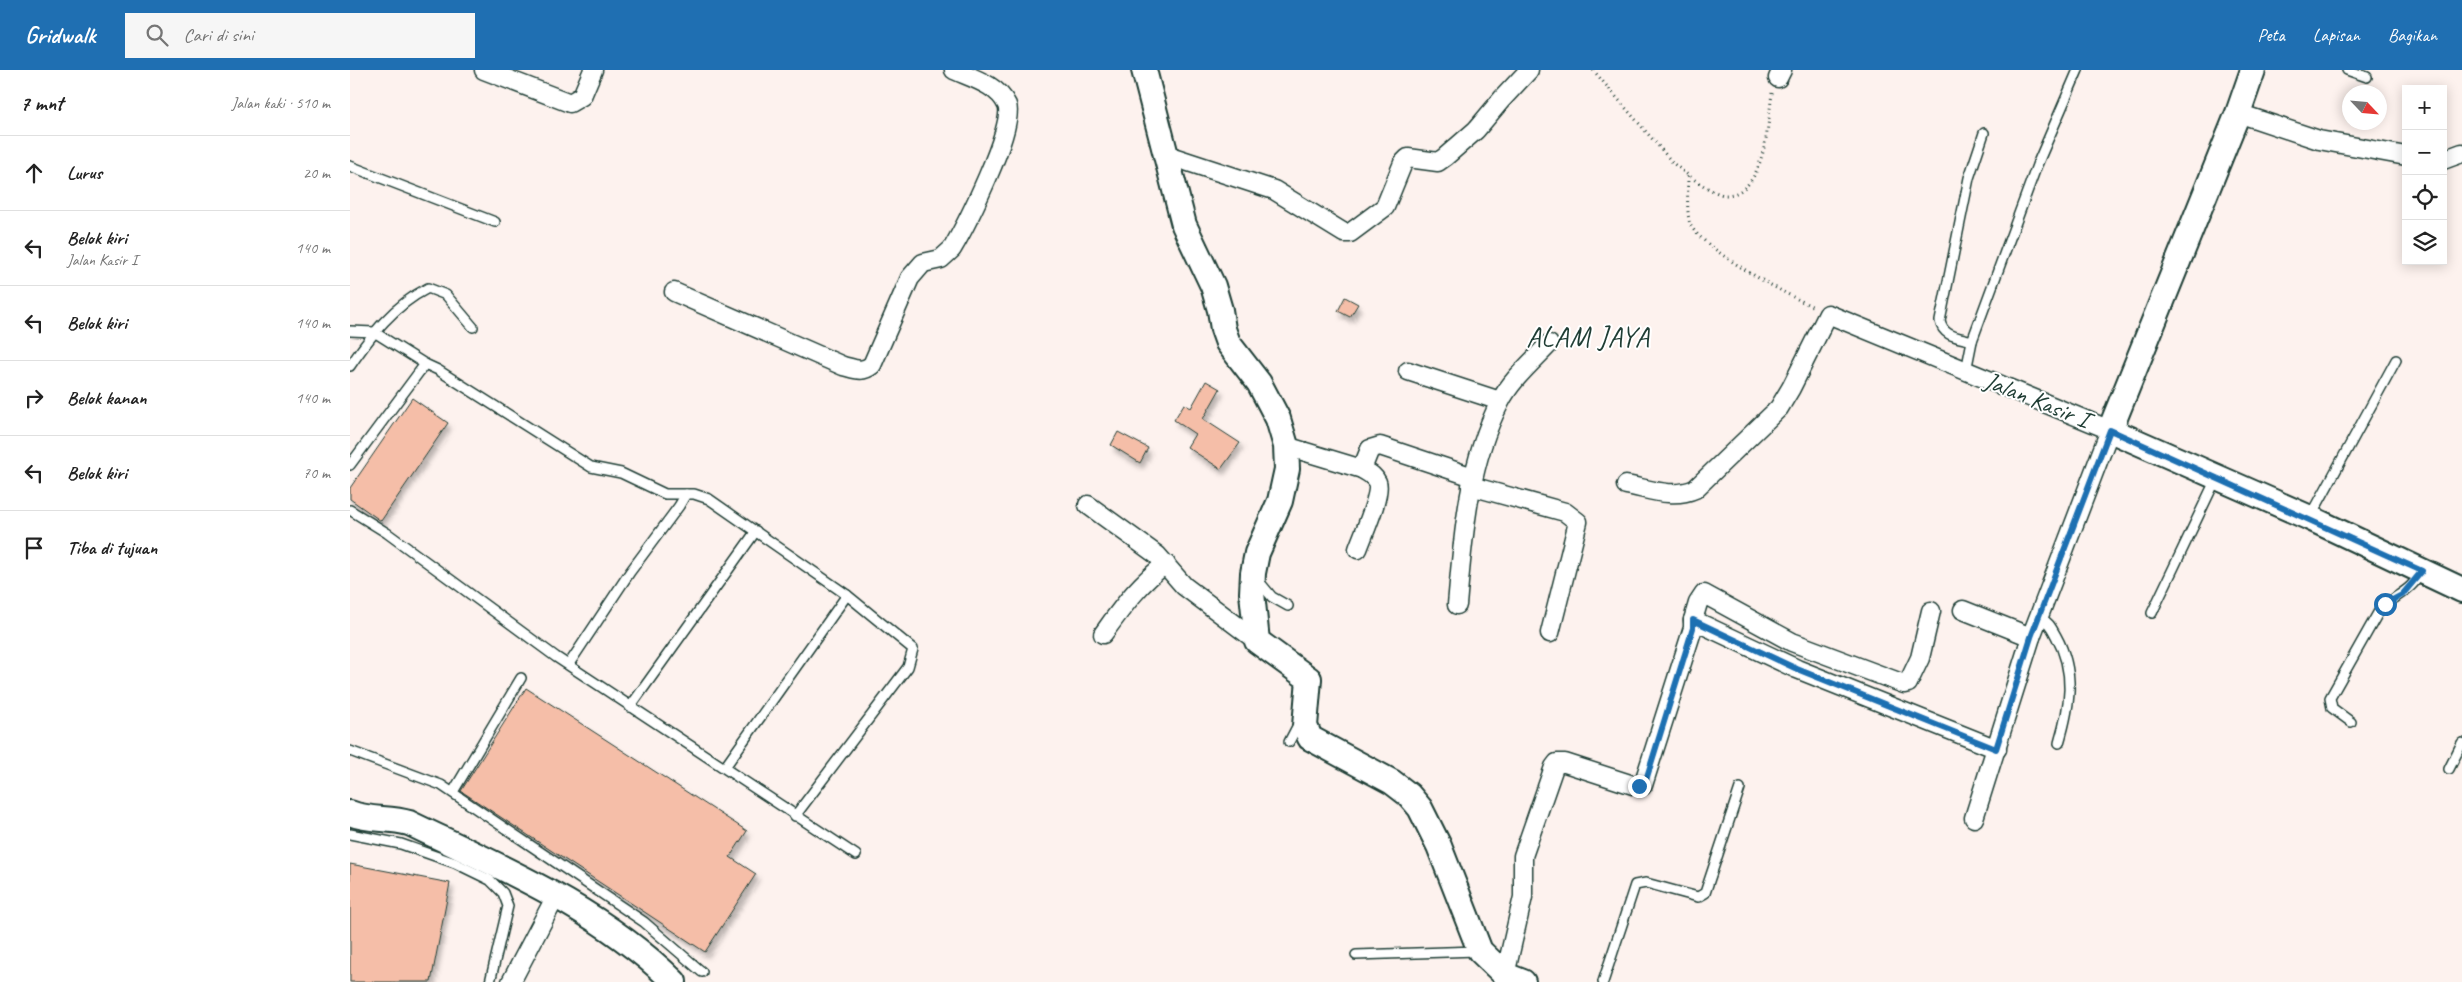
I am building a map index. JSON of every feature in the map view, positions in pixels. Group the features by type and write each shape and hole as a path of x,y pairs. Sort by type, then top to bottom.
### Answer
{"street":[{"path":"484,70 570,103 582,96 593,70"},
{"path":"674,292 843,366 860,371 866,370 872,365 899,302 918,267 922,263 941,259 952,249 998,156 1008,116 1007,105 994,89 954,70"},
{"path":"1144,70 1184,225 1213,286 1228,343 1259,383 1278,419 1286,446 1287,469 1280,502 1257,553 1253,573 1252,592 1257,641"},
{"path":"1167,155 1264,186 1287,196 1344,233 1350,233 1385,207 1403,163 1408,158 1438,162 1445,157 1476,130 1529,70"},
{"path":"1974,818 2031,637 2099,453 2238,113 2253,70"},
{"path":"2238,113 2319,140 2402,155"},
{"path":"2447,159 2462,153"},
{"path":"1626,485 1673,494 1686,493 1695,489 1779,408 1828,314"},
{"name":"Jalan Kasir I","path":"1828,314 2110,430 2216,479 2310,518 2462,590"},
{"path":"1457,605 1472,481 1483,442 1500,401 1515,380 1549,344"},
{"path":"1408,371 1500,401"},
{"path":"1286,446 1362,469 1373,476 1378,483 1377,494 1358,549"},
{"path":"1362,469 1370,449 1380,446 1472,481 1565,512 1574,517 1578,522 1550,633"},
{"path":"1088,506 1166,564 1184,586 1283,661 1307,676 1310,686 1305,712 1306,731 1314,741 1392,782 1409,795 1420,808 1459,891 1480,951 1514,978"},
{"path":"1103,634 1146,578 1166,564"},
{"path":"1514,978 1523,897 1524,856 1554,767 1557,763 1565,763 1633,785 1643,784 1693,628 1693,620 1698,603 1704,594 1792,642 1904,684 1908,683 1920,658 1931,611"},
{"path":"1963,610 2031,637"},
{"path":"1693,620 1797,669 1996,749"},
{"path":"350,813 360,817 397,819 409,822 500,866 590,915 627,941 674,982"},
{"path":"511,982 556,896"}],"lane":[{"path":"1966,371 1972,341 2037,164 2078,70"},
{"path":"2347,70 2367,77"},
{"path":"1972,341 1947,334 1941,329 1940,321 1969,178 1984,132"},
{"path":"350,166 495,222"},
{"path":"350,366 387,317 411,297 428,288 446,295 473,327"},
{"path":"350,330 374,332 438,370 591,468 621,472 665,494 686,494 709,499 848,595 913,649 912,659 908,668 796,816"},
{"path":"2310,518 2396,360"},
{"path":"350,465 425,364"},
{"path":"2152,613 2216,479"},
{"path":"568,664 630,572 686,494"},
{"path":"350,510 387,534 630,707 725,767 856,855"},
{"path":"630,707 756,531"},
{"path":"2351,722 2332,708 2330,698 2378,613 2385,604 2402,595 2422,571"},
{"path":"1253,573 1266,591 1288,606"},
{"path":"725,767 848,595"},
{"path":"2039,617 2048,621 2064,651 2070,677 2068,712 2059,743"},
{"path":"453,792 521,678"},
{"path":"1289,742 1305,712"},
{"path":"2449,769 2462,743"},
{"path":"350,751 432,782 453,792 503,829 577,875 644,922 702,972"},
{"path":"1603,982 1635,885 1646,883 1698,897 1705,893 1740,788"},
{"path":"350,834 401,844 437,856 490,880 498,886 508,906 490,982"},
{"path":"1356,955 1480,951"}],"path":[{"path":"1593,70 1660,149 1688,176 1724,195 1735,193 1751,179 1759,166 1764,151 1772,92 1780,74"},
{"path":"1688,176 1690,225 1702,239 1757,276 1796,299 1828,314"}],"building":[{"path":"1345,297 1358,304 1350,317 1338,311"},
{"path":"1206,381 1220,389 1203,419 1240,443 1221,469 1187,447 1195,434 1174,420 1184,404 1191,408"},
{"path":"412,398 448,423 381,521 350,499 350,488"},
{"path":"1118,432 1148,448 1140,463 1111,445"},
{"path":"526,688 747,831 730,857 756,874 705,952 461,791"},
{"path":"350,864 450,883 431,982 350,982"}],"district":[{"name":"ALAM JAYA","path":"1588,336"}],"route":[{"path":"1639,786 1646,780 1693,628 1693,620 1797,669 1996,749 2031,637 2099,453 2110,430 2216,479 2310,518 2422,571 2402,595 2385,604"}]}
